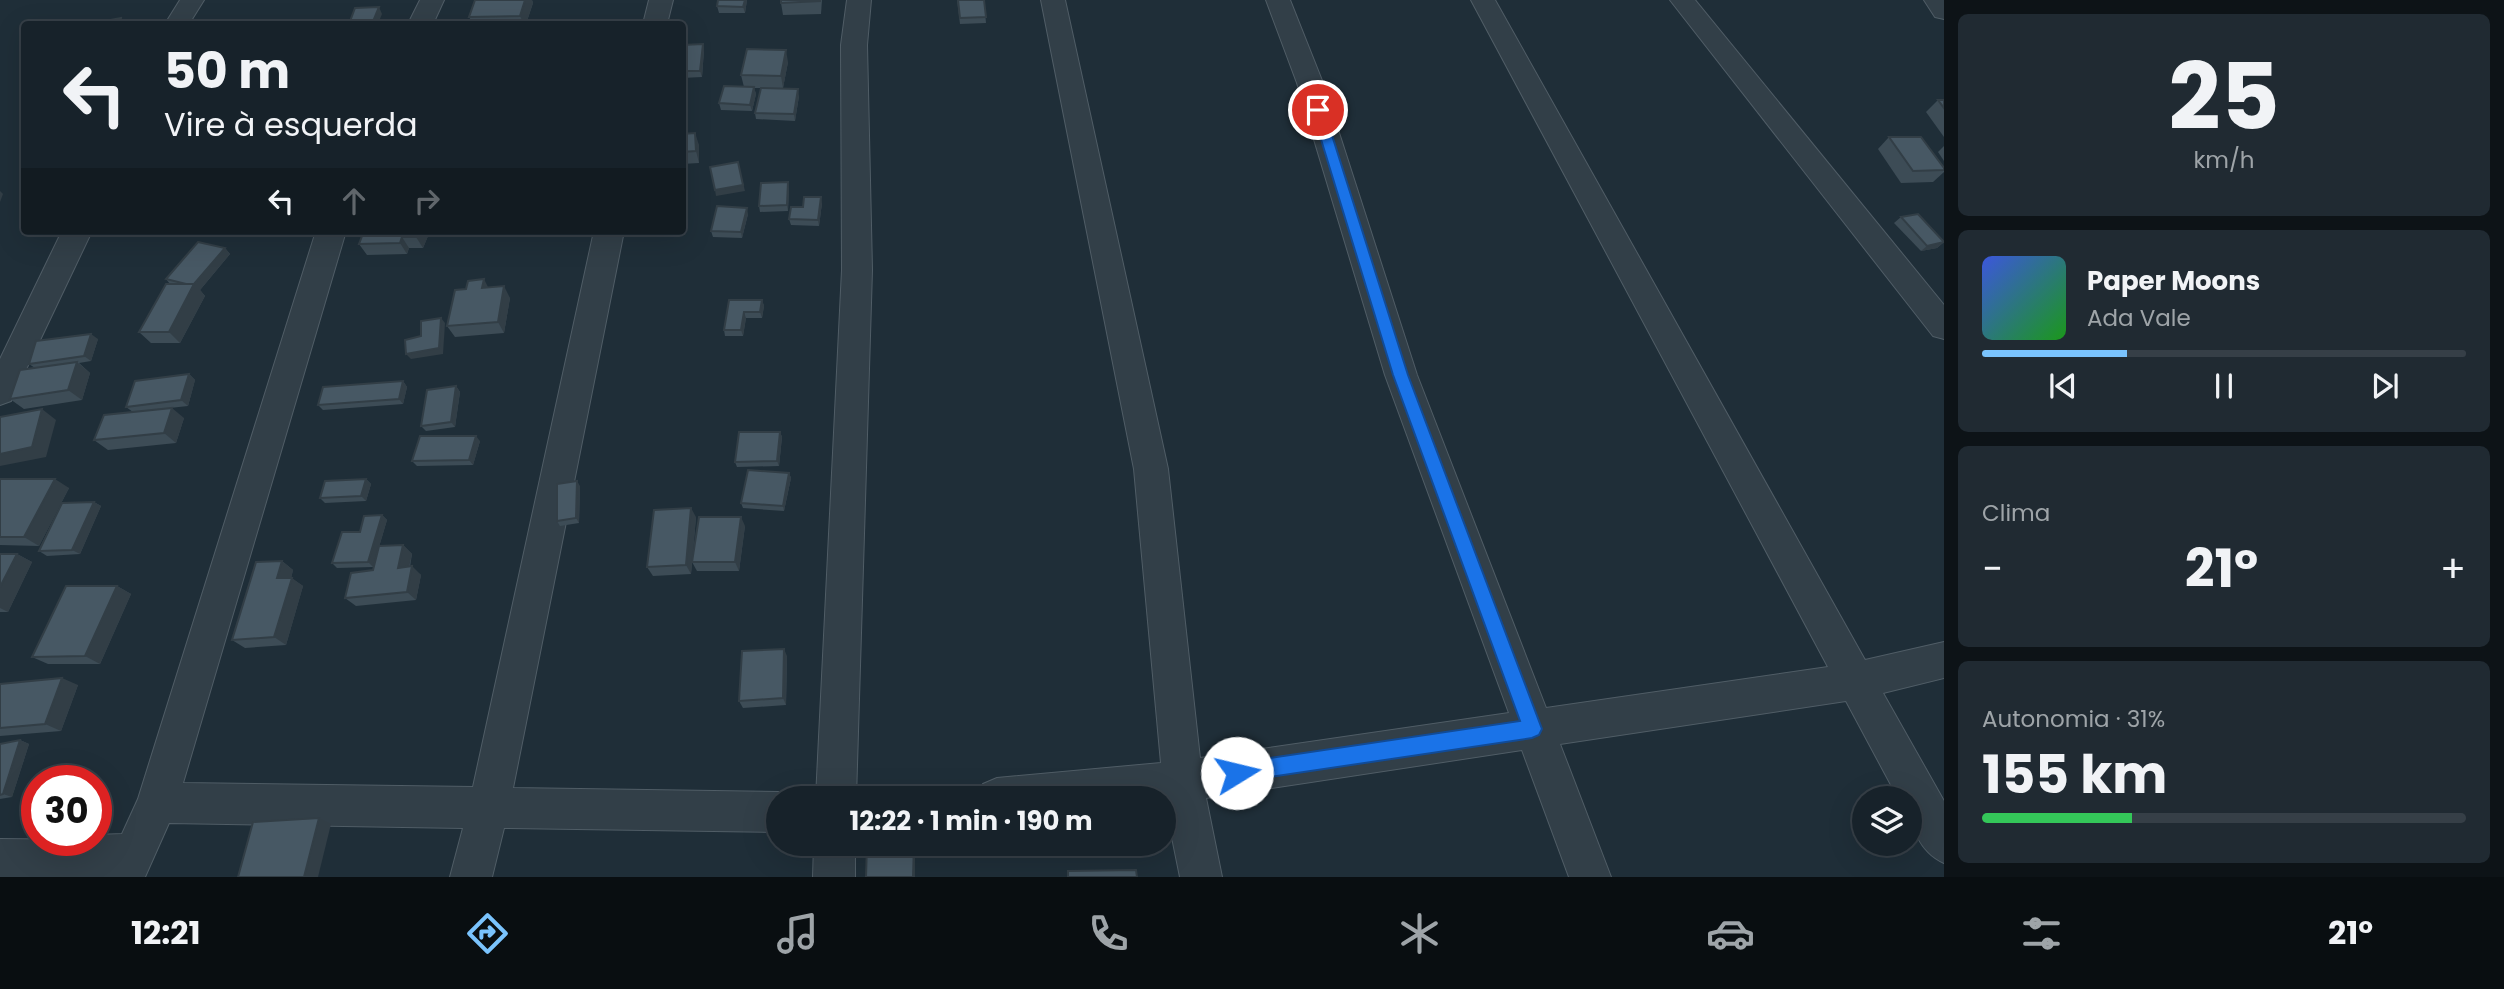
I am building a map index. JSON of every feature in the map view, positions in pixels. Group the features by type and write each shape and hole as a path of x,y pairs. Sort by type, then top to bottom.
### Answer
{"street":[{"path":"179,21 192,0"},
{"path":"422,21 432,0"},
{"path":"656,21 661,0"},
{"path":"836,786 857,270 854,45 859,0"},
{"path":"1053,0 1151,469 1183,781 1201,877"},
{"path":"1278,0 1310,83 1401,375 1532,729 1590,877"},
{"path":"1483,0 1944,842"},
{"path":"1682,0 1944,327"},
{"path":"1705,0 1712,36"},
{"path":"1936,0 1944,11"},
{"path":"0,392 75,235"},
{"path":"0,860 129,865 157,803 330,235"},
{"path":"471,877 489,808 607,235"},
{"path":"1128,786 1183,781 1856,681 1944,660"},
{"path":"157,803 766,812"},
{"path":"834,877 835,856"}],"building":[{"path":"475,0 525,0 520,16 469,17"},
{"path":"718,0 745,0 743,7 717,6"},
{"path":"781,0 820,0 820,1 781,3"},
{"path":"958,0 984,0 986,17 960,18"},
{"path":"379,7 373,21 350,21 355,8"},
{"path":"703,44 700,71 686,71 686,45"},
{"path":"747,49 786,50 781,76 741,75"},
{"path":"724,86 754,87 750,105 719,103"},
{"path":"761,88 798,89 794,114 755,113"},
{"path":"695,133 696,151 686,152 686,134"},
{"path":"1889,137 1921,137 1944,170 1913,171"},
{"path":"738,162 743,185 715,190 710,167"},
{"path":"788,182 787,205 759,206 761,183"},
{"path":"804,197 821,197 818,220 789,219 791,207 803,207"},
{"path":"717,206 747,208 741,232 711,231"},
{"path":"1918,214 1944,242 1927,246 1901,217"},
{"path":"362,235 417,235 402,237 400,243 359,244"},
{"path":"198,242 225,248 194,284 166,279"},
{"path":"484,279 482,288 504,286 498,322 447,326 455,290 466,289 468,281"},
{"path":"166,284 194,284 169,332 139,332"},
{"path":"729,300 762,300 760,312 744,312 741,330 724,330"},
{"path":"441,318 439,348 406,354 405,340 421,336 421,321"},
{"path":"91,334 84,356 29,364 36,341"},
{"path":"77,362 68,390 10,399 20,370"},
{"path":"189,374 181,400 126,407 135,381"},
{"path":"403,381 399,399 318,405 323,387"},
{"path":"456,386 451,422 421,426 427,390"},
{"path":"172,408 164,433 94,440 104,415"},
{"path":"42,409 32,447 0,454 0,417"},
{"path":"739,432 780,432 777,461 735,462"},
{"path":"420,436 476,436 469,460 412,461"},
{"path":"748,470 789,473 783,506 741,503"},
{"path":"0,479 55,479 24,537 0,537"},
{"path":"366,479 361,496 320,498 325,481"},
{"path":"577,481 576,518 557,521 557,484"},
{"path":"94,502 72,550 39,551 62,503"},
{"path":"691,508 686,565 647,567 654,510"},
{"path":"382,515 368,562 332,563 342,532 360,532 364,516"},
{"path":"699,517 741,517 735,562 692,562"},
{"path":"403,545 398,568 412,566 407,592 345,598 351,573 373,570 379,546"},
{"path":"0,554 17,554 0,587"},
{"path":"282,561 277,578 292,578 274,637 232,640 256,562"},
{"path":"66,586 117,586 85,656 32,657"},
{"path":"784,649 783,698 739,701 742,651"},
{"path":"62,678 45,724 0,728 0,684"},
{"path":"20,740 3,794 0,795 0,744"},
{"path":"319,818 304,877 238,877 253,822"},
{"path":"867,856 914,856 913,877 866,877"},
{"path":"1136,870 1137,877 1068,877 1068,871"}],"route":[{"path":"1237,773 1532,729 1401,375 1318,110"}]}
